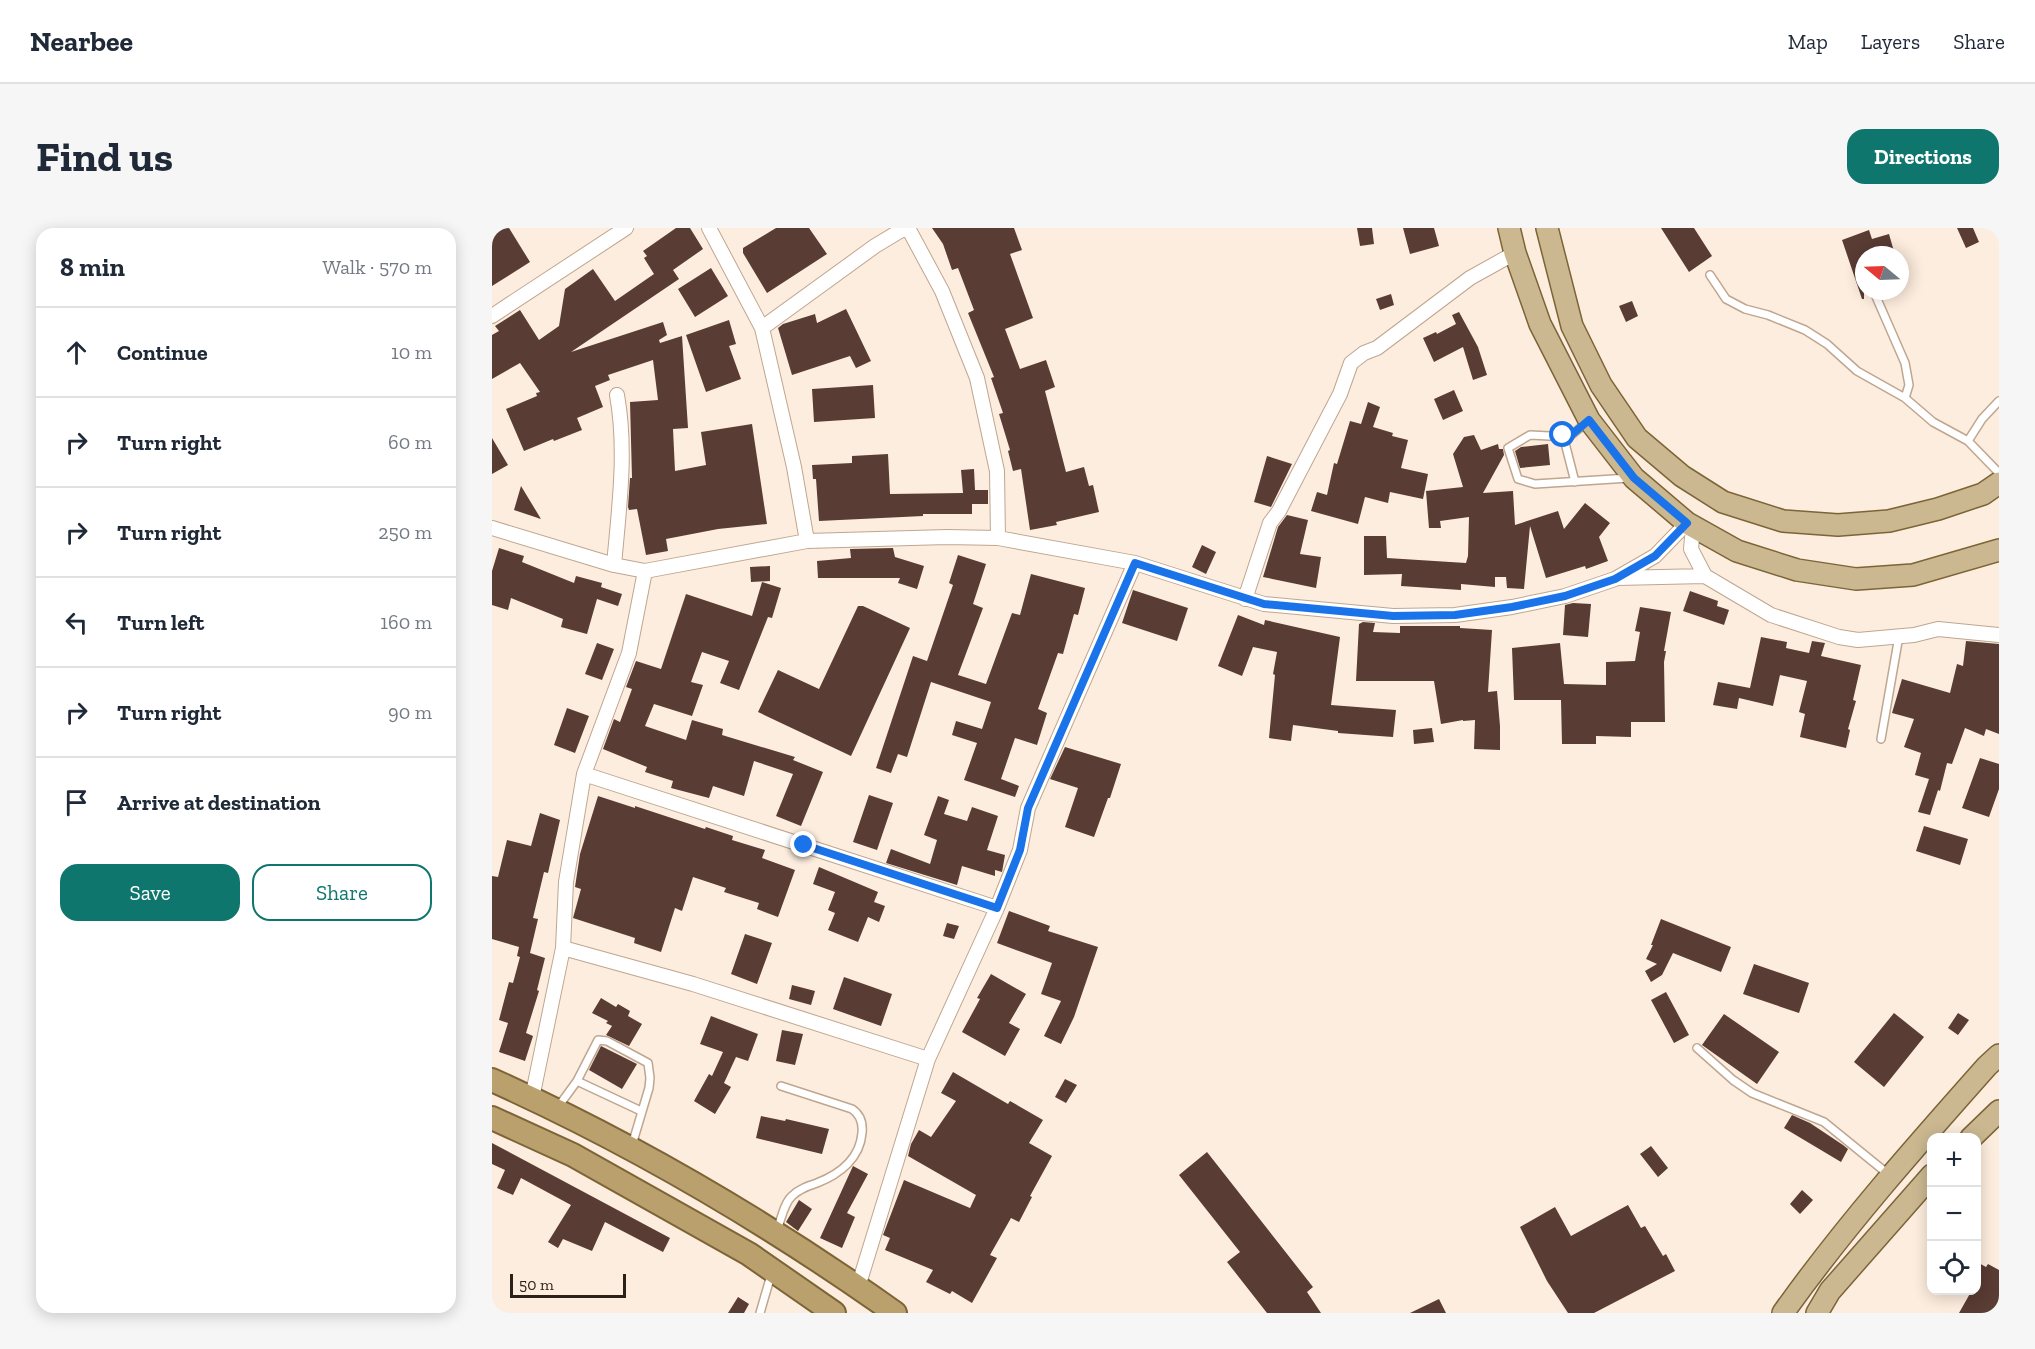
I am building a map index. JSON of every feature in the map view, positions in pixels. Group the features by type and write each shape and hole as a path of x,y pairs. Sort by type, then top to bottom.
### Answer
{"highway":[{"path":"492,1080 556,1109 631,1148 776,1232 895,1313"},
{"path":"492,1118 573,1155 749,1254 834,1313"}],"main road":[{"path":"1509,228 1515,253 1540,324 1589,420 1634,478 1690,525 1737,551 1797,570 1856,579 1914,575 1999,550"},
{"path":"1548,228 1572,326 1601,385 1637,438 1682,476 1723,502 1783,521 1838,525 1889,521 1983,494 1999,483"},
{"path":"1784,1313 1812,1273 1890,1176 1999,1055"},
{"path":"1975,1133 1999,1111"},
{"path":"1817,1313 1830,1291 1927,1181"}],"street":[{"path":"492,316 626,228"},
{"path":"709,228 762,328 794,467 807,541"},
{"path":"762,328 875,246 907,228 942,291 977,378 997,471 998,538"},
{"path":"1245,599 1270,523 1280,511 1340,394 1351,363 1364,353 1377,348 1470,278 1515,253"},
{"path":"614,565 622,450 617,395"},
{"path":"492,528 614,565 645,571 807,541 947,537 998,538 1135,563 1264,604 1393,616 1455,615 1512,607 1565,596 1615,579 1655,556 1690,525"},
{"path":"1690,525 1691,549 1705,576 1771,615 1821,632 1858,640 1914,635 1938,628 1999,635"},
{"path":"858,1287 928,1059 997,908 1020,850 1028,808 1135,563"},
{"path":"532,1098 563,948 566,882 584,774 628,653 645,571"},
{"path":"1615,579 1705,576"},
{"path":"584,774 997,908"},
{"path":"563,948 693,984 928,1059"}],"lane":[{"path":"1710,275 1726,299 1745,309 1768,315 1805,330 1827,344 1857,371 1905,398 1932,422 1968,441 1999,473"},
{"path":"1877,300 1905,363 1909,386 1905,398"},
{"path":"1968,441 1982,419 1999,401"},
{"path":"1589,420 1569,437 1530,435 1508,448 1518,479 1535,484 1634,478"},
{"path":"1563,435 1575,482"},
{"path":"1881,739 1899,636"},
{"path":"556,1109 577,1081 598,1040 607,1041 648,1063 649,1088 631,1148"},
{"path":"1697,1048 1733,1080 1752,1093 1824,1122 1890,1176"},
{"path":"577,1081 641,1111"},
{"path":"776,1232 792,1196 806,1186 828,1177 852,1160 860,1148 863,1130 859,1115 852,1109 781,1086"},
{"path":"760,1313 772,1270"}],"building":[{"path":"492,228 509,228 530,262 492,286"},
{"path":"676,228 690,228 703,249 673,270 679,279 571,352 663,322 667,335 659,340 660,343 682,336 688,428 673,429 675,471 706,465 701,432 752,424 767,524 718,529 666,539 668,551 646,555 637,509 629,510 628,507 630,478 632,478 630,402 658,400 653,360 608,375 610,380 595,386 603,407 577,418 582,430 524,451 506,409 537,396 536,393 540,392 520,363 492,379 492,335 499,331 495,326 520,310 539,340 559,326 565,289 593,269 615,301 654,274 644,258 647,256 643,251"},
{"path":"776,228 809,228 827,254 767,293 743,253 743,248"},
{"path":"932,228 1014,228 1022,250 1010,254 1033,318 1005,329 1020,369 1046,360 1055,387 1045,391 1066,472 1084,467 1089,486 1093,485 1099,512 1056,522 1057,525 1030,530 1021,469 1013,471 1008,451 1010,450 999,414 1003,413 991,378 994,377 968,313 974,310 958,268 952,270 943,244"},
{"path":"1357,228 1372,228 1374,244 1360,246"},
{"path":"1403,228 1434,228 1439,246 1410,254"},
{"path":"1661,228 1694,228 1712,256 1689,272"},
{"path":"1957,228 1973,228 1979,242 1966,248"},
{"path":"1869,230 1872,239 1889,234 1892,246 1855,246 1855,278 1842,240"},
{"path":"711,268 728,296 695,317 678,289"},
{"path":"1391,294 1394,305 1380,310 1376,299"},
{"path":"1632,301 1638,316 1626,322 1619,306"},
{"path":"846,309 871,361 856,368 850,356 792,375 778,328 783,324 815,314 817,323"},
{"path":"1459,312 1478,347 1487,375 1473,380 1463,347 1434,362 1423,338 1456,324 1452,315"},
{"path":"729,320 736,344 729,346 741,379 706,392 686,335"},
{"path":"873,385 875,418 814,422 812,389"},
{"path":"1454,390 1463,411 1443,420 1434,399"},
{"path":"1368,402 1380,407 1373,427 1393,433 1392,436 1408,440 1401,468 1428,474 1423,499 1390,492 1388,503 1365,497 1358,524 1311,511 1317,492 1327,495 1334,463 1337,464 1350,421 1361,424"},
{"path":"1474,435 1481,450 1498,444 1499,449 1503,449 1504,455 1483,493 1513,491 1515,525 1558,511 1564,529 1585,503 1610,523 1599,537 1608,561 1586,569 1585,566 1546,578 1530,526 1524,589 1507,588 1506,577 1495,577 1495,587 1461,584 1461,590 1401,586 1402,574 1364,575 1364,536 1386,536 1387,558 1466,563 1469,517 1440,521 1441,528 1429,528 1426,491 1463,487 1453,454 1464,437"},
{"path":"492,438 508,465 492,474"},
{"path":"1548,444 1550,465 1520,468 1515,451 1521,447"},
{"path":"888,454 890,494 963,493 961,470 974,469 975,490 988,490 988,504 972,504 972,514 923,514 923,516 819,521 816,479 813,479 812,465 852,463 852,456"},
{"path":"1267,456 1292,464 1271,507 1254,502"},
{"path":"521,486 541,519 514,510"},
{"path":"1287,515 1308,520 1300,554 1321,557 1316,588 1263,577 1278,527"},
{"path":"1202,545 1216,552 1206,574 1192,567"},
{"path":"499,548 524,556 522,562 574,583 576,576 602,583 601,587 622,594 618,606 597,599 587,634 561,627 563,619 511,598 508,610 492,605 492,571"},
{"path":"893,548 895,557 924,566 917,589 898,583 900,578 818,578 817,561 851,558 850,549"},
{"path":"958,555 986,564 973,604 983,608 958,675 986,684 1012,613 1020,615 1031,574 1085,588 1078,615 1074,614 1063,654 1058,653 1038,709 1047,713 1037,745 1015,738 1001,779 1019,786 1015,797 964,780 977,743 952,735 956,721 982,729 991,702 931,682 907,757 898,754 891,773 876,768 913,656 927,661 953,585 949,583"},
{"path":"770,566 770,581 751,582 750,567"},
{"path":"762,582 781,588 772,618 768,617 739,690 720,683 729,661 702,652 691,682 703,685 692,716 654,704 645,726 686,740 692,720 723,729 722,735 795,757 793,760 823,772 801,826 776,816 793,774 754,761 744,796 713,786 709,798 671,788 673,781 645,772 647,767 603,749 614,719 620,722 632,689 626,687 636,661 661,669 686,594 752,616"},
{"path":"1133,590 1188,608 1177,641 1122,623"},
{"path":"1690,591 1718,601 1717,606 1729,610 1724,625 1683,611"},
{"path":"1591,604 1588,637 1563,635 1565,605"},
{"path":"858,606 863,606 910,628 851,756 758,712 778,670 819,689"},
{"path":"1640,607 1671,612 1664,651 1666,651 1664,662 1665,722 1631,722 1631,737 1596,736 1596,744 1562,744 1561,700 1514,700 1512,648 1560,643 1564,684 1606,685 1606,662 1635,661 1640,632 1635,631"},
{"path":"1238,615 1264,625 1265,620 1340,637 1331,705 1396,710 1393,737 1338,733 1338,731 1293,725 1291,741 1269,738 1275,675 1273,674 1277,652 1253,647 1242,676 1218,666"},
{"path":"1375,623 1373,632 1400,633 1400,626 1460,626 1460,628 1492,630 1488,692 1497,691 1500,750 1474,749 1475,720 1441,724 1434,681 1356,681 1359,624"},
{"path":"1761,637 1787,642 1786,648 1809,653 1812,641 1825,643 1821,656 1861,665 1846,748 1800,737 1805,714 1799,712 1807,681 1780,675 1773,706 1739,698 1737,709 1713,705 1718,682 1750,688"},
{"path":"1966,641 1999,644 1999,734 1986,729 1984,736 1965,728 1952,764 1947,763 1940,791 1938,790 1930,815 1918,812 1929,779 1915,775 1921,753 1904,747 1914,719 1892,713 1902,679 1950,693 1957,664 1963,666"},
{"path":"597,643 614,649 602,680 585,674"},
{"path":"567,708 589,716 575,753 554,745"},
{"path":"1432,728 1434,742 1414,744 1413,730"},
{"path":"1065,747 1121,764 1094,837 1065,827 1078,788 1050,779"},
{"path":"1980,758 1999,764 1999,789 1989,817 1962,808"},
{"path":"869,795 893,803 877,850 853,842"},
{"path":"598,796 733,836 732,840 765,850 762,858 795,870 778,917 757,909 759,903 724,892 726,888 693,877 682,911 675,908 661,952 634,943 635,938 573,918 581,889 575,887 580,854"},
{"path":"938,796 949,800 944,814 967,821 972,807 998,816 987,850 1005,855 1002,872 995,870 995,876 962,866 957,885 886,863 891,849 930,864 937,840 924,835"},
{"path":"540,813 560,820 548,873 544,872 533,918 538,919 530,953 545,958 537,990 539,991 526,1033 533,1036 525,1061 499,1052 508,1023 499,1020 509,982 513,983 520,957 517,956 519,947 492,939 492,876 498,877 507,840 531,846"},
{"path":"1924,826 1968,839 1960,865 1916,851"},
{"path":"819,867 878,892 874,902 885,906 879,922 868,917 858,942 828,930 835,913 828,910 835,892 813,884"},
{"path":"1009,911 1050,926 1048,931 1098,947 1074,1017 1061,1044 1044,1036 1061,1001 1041,994 1052,963 997,943"},
{"path":"1661,919 1731,947 1721,972 1673,953 1662,975 1651,982 1645,971 1657,964 1646,959"},
{"path":"947,923 959,926 954,939 943,936"},
{"path":"745,934 772,943 757,984 731,974"},
{"path":"1754,964 1809,983 1799,1013 1743,994"},
{"path":"991,974 1026,994 1009,1023 1020,1029 1005,1056 962,1032"},
{"path":"844,977 892,994 881,1026 833,1009"},
{"path":"792,985 815,991 811,1005 789,999"},
{"path":"1666,992 1689,1035 1674,1043 1651,1000"},
{"path":"601,998 616,1007 618,1004 630,1011 628,1016 642,1024 629,1046 606,1035 612,1026 606,1023 608,1021 592,1013"},
{"path":"1894,1013 1924,1037 1884,1087 1854,1062"},
{"path":"1958,1013 1969,1020 1958,1035 1948,1028"},
{"path":"1724,1014 1779,1052 1757,1084 1702,1045"},
{"path":"711,1016 758,1034 748,1061 736,1057 724,1083 731,1087 715,1114 694,1101 709,1074 712,1076 723,1052 700,1044"},
{"path":"782,1030 803,1034 795,1065 776,1061"},
{"path":"601,1046 637,1064 622,1089 589,1070"},
{"path":"953,1072 1008,1104 1010,1101 1043,1120 1029,1143 1052,1156 1019,1222 1011,1218 990,1255 997,1258 972,1303 952,1291 950,1294 926,1282 933,1270 885,1250 890,1238 883,1235 904,1180 970,1208 976,1195 908,1156 911,1144 919,1130 931,1137 956,1101 941,1093"},
{"path":"1065,1079 1077,1085 1066,1103 1055,1097"},
{"path":"1792,1115 1810,1123 1848,1149 1841,1162 1784,1128"},
{"path":"761,1116 829,1129 822,1154 756,1138"},
{"path":"492,1143 670,1238 663,1252 605,1222 592,1251 563,1239 558,1248 548,1242 571,1205 521,1178 513,1195 497,1188 505,1170 492,1164"},
{"path":"1651,1146 1668,1168 1658,1177 1640,1154"},
{"path":"1207,1152 1313,1287 1307,1292 1321,1313 1267,1313 1227,1262 1240,1252 1179,1175"},
{"path":"853,1166 868,1174 847,1213 855,1217 842,1248 820,1238"},
{"path":"1802,1190 1813,1200 1800,1214 1790,1204"},
{"path":"799,1200 812,1209 798,1231 786,1222"},
{"path":"1628,1205 1641,1228 1645,1226 1663,1256 1666,1254 1675,1271 1594,1313 1568,1313 1547,1281 1520,1227 1555,1207 1571,1236"},
{"path":"1981,1264 1986,1267 1988,1264 1999,1270 1999,1313 1959,1313 1969,1295 1981,1295"},
{"path":"738,1297 749,1304 744,1313 728,1313"},
{"path":"1439,1299 1446,1313 1410,1313"}],"route":[{"path":"804,845 997,908 1020,850 1028,808 1135,563 1264,604 1393,616 1455,615 1512,607 1565,596 1615,579 1655,556 1687,523 1634,478 1589,420 1569,437 1563,435"}]}
